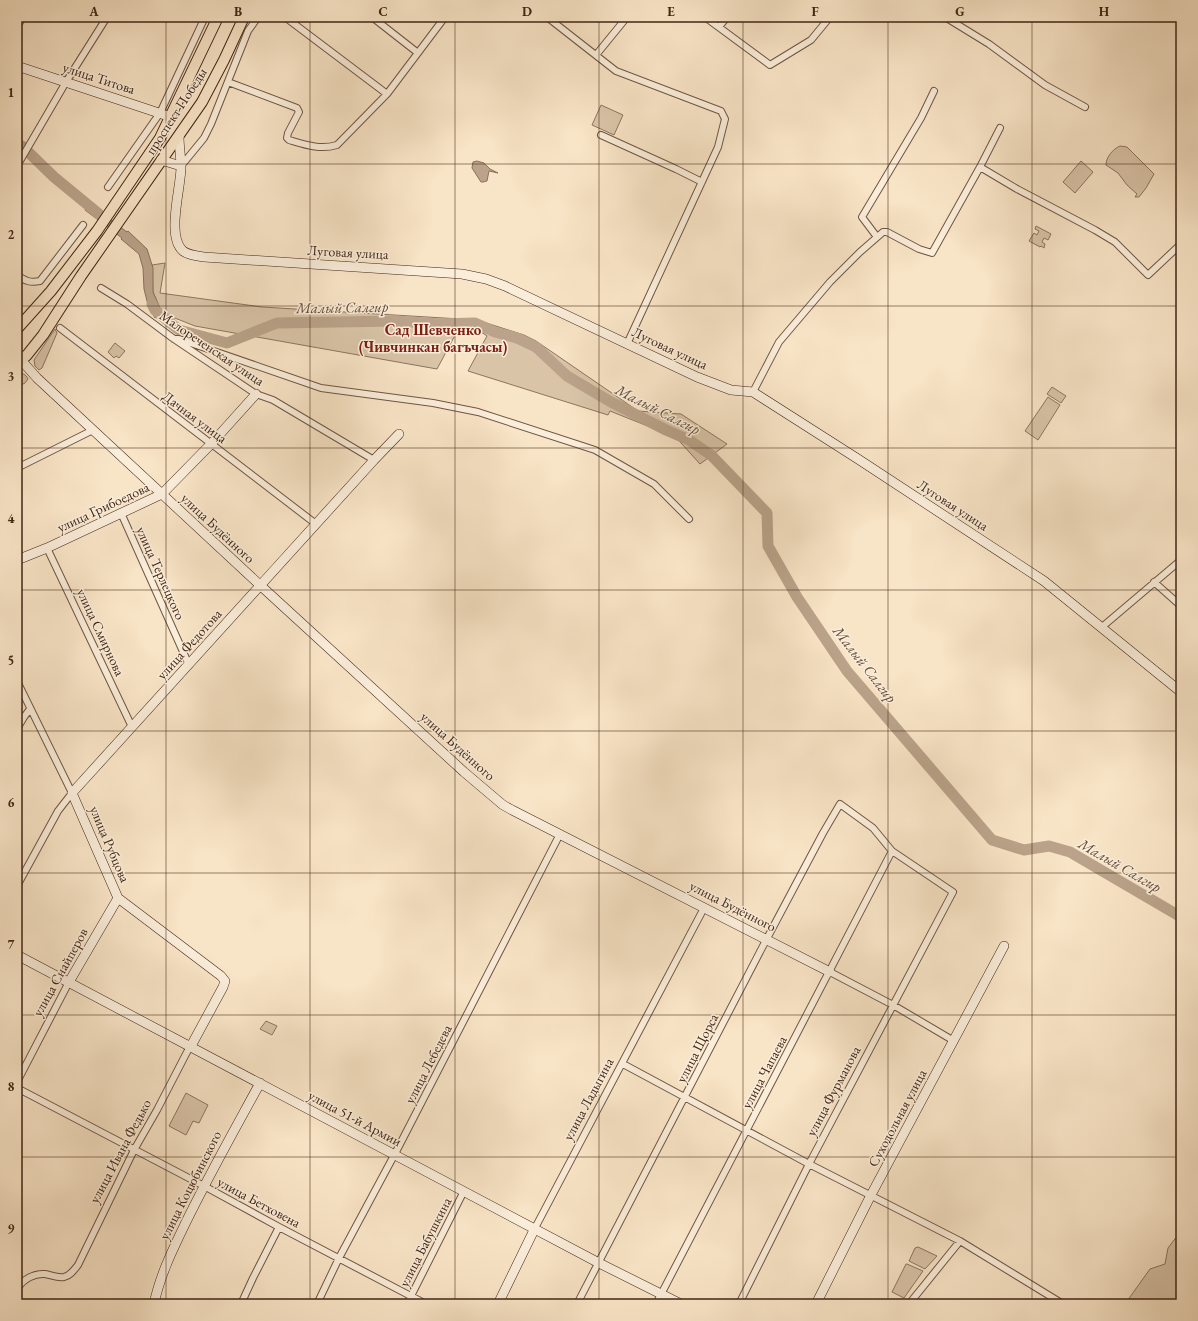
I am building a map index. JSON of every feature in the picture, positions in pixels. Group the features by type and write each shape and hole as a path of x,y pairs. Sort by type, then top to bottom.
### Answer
{"main road":[{"name":"проспект Победы","path":"17,329 51,291 97,231 160,138 218,17"},
{"name":"проспект Победы","path":"19,362 43,335 81,276 202,102 244,17"}],"street":[{"path":"17,27 23,17"},
{"path":"17,166 66,82 107,17"},
{"path":"108,187 160,113 205,17"},
{"path":"161,160 181,166 204,138 248,31 258,17"},
{"path":"285,17 387,94"},
{"path":"372,17 418,52"},
{"path":"228,82 297,108 299,112 288,133 289,140 304,145 327,148 338,145 387,94 445,17"},
{"path":"547,17 616,71 721,111 725,123 721,140 627,344"},
{"path":"596,55 627,17"},
{"path":"705,17 770,65 811,40 830,17"},
{"path":"718,28 727,17"},
{"path":"945,17 989,44 1045,85 1085,107"},
{"name":"улица Титова","path":"17,66 171,116"},
{"path":"877,237 862,217 921,118 934,92"},
{"path":"752,392 779,342 830,282 860,252 883,232 887,232 919,249 932,253 1000,128"},
{"path":"600,135 702,182"},
{"name":"Луговая улица","path":"179,136 181,166 180,185 176,203 175,229 177,239 183,251 204,257 397,269 486,278 697,377 731,390 752,392 1039,577 1181,692"},
{"path":"980,167 1022,192 1115,242 1148,275 1181,244"},
{"path":"17,275 24,280 33,283 40,281 83,226"},
{"name":"Малореченская улица","path":"101,288 127,304 174,339 256,394 273,400 374,460"},
{"name":"Дачная улица","path":"60,328 316,524"},
{"path":"174,339 179,339 321,388 433,403 478,412 595,450 654,484 689,519"},
{"name":"улица Будённого","path":"19,362 260,586 464,772 503,804 830,972 892,1005 954,1041"},
{"name":"улица Грибоедова","path":"17,560 47,548 162,494 211,444 256,394"},
{"path":"17,468 93,430"},
{"name":"улица Федотова","path":"17,886 58,811 72,793 399,434"},
{"name":"улица Терлецкого","path":"122,513 189,665"},
{"name":"улица Смирнова","path":"47,548 132,727"},
{"path":"1102,627 1181,560"},
{"path":"1154,582 1181,606"},
{"name":"улица Рубцова","path":"17,681 72,793 118,898 225,980"},
{"path":"17,729 30,709"},
{"name":"улица Щорса","path":"577,1304 823,833 840,804 873,828 892,851"},
{"name":"улица Лебедева","path":"317,1304 339,1258 395,1154 560,834"},
{"name":"улица Фурманова","path":"739,1304 809,1164 953,892 892,851"},
{"name":"улица Чапаева","path":"656,1304 892,851"},
{"name":"улица Снайперов","path":"17,1082 69,982 118,898"},
{"name":"улица Ладыгина","path":"498,1304 535,1228 623,1064 704,908"},
{"name":"Суходольная улица","path":"816,1304 871,1195 1004,946"},
{"name":"улица 51-й Армии","path":"17,955 681,1304"},
{"name":"улица Ивана Федько","path":"17,1297 18,1289 25,1280 34,1275 44,1274 53,1277 65,1277 72,1273 78,1265 134,1150 157,1110 186,1052 191,1046 223,987 225,980"},
{"path":"623,1064 809,1164 960,1241 1063,1304"},
{"name":"улица Коцюбинского","path":"154,1304 157,1287 204,1186 260,1083"},
{"name":"улица Бетховена","path":"17,1088 426,1304"},
{"name":"улица Бабушкина","path":"407,1304 464,1191"},
{"path":"241,1304 279,1227"},
{"path":"909,1304 960,1241"}],"shaded area":[{"path":"601,105 623,115 614,135 592,125"},
{"path":"1120,146 1127,147 1154,174 1139,197 1135,197 1137,194 1127,185 1118,173 1106,165 1110,154"},
{"path":"477,161 484,163 490,169 498,173 489,171 487,181 481,182 472,168 473,162"},
{"path":"1081,161 1093,172 1075,193 1063,182"},
{"path":"89,204 127,232 128,231 147,249 153,268 153,292 162,313 155,318 149,308 144,289 143,268 139,254 121,239 122,238 85,210"},
{"path":"1036,226 1051,234 1048,240 1044,238 1042,242 1045,244 1044,248 1029,241 1034,233 1037,235 1039,231 1035,229"},
{"path":"165,263 160,293 262,307 477,320 524,335 536,341 638,411 681,414 727,444 700,464 672,433 645,425 610,411 608,415 468,371 487,336 474,327 460,326 437,369 195,326 162,313 153,292 152,265"},
{"path":"55,329 57,333 42,368 39,370 35,366 34,360"},
{"path":"115,343 125,351 119,358 116,356 114,358 108,352"},
{"path":"17,373 24,374 28,379 25,383 17,387"},
{"path":"1052,387 1066,396 1061,403 1047,394"},
{"path":"1048,397 1060,405 1038,440 1025,431"},
{"path":"266,1021 277,1026 272,1035 260,1029"},
{"path":"186,1093 208,1105 199,1123 193,1121 186,1135 169,1126"},
{"path":"1181,1231 1181,1304 1125,1304 1150,1269 1165,1264 1168,1248"},
{"path":"918,1247 937,1256 925,1269 909,1261 915,1248"},
{"path":"906,1264 923,1271 904,1298 892,1292"}],"waterway":[{"name":"Малый Салгир","path":"17,144 22,146 54,177 99,214"},
{"name":"Малый Салгир","path":"152,304 155,310 179,330 227,343 277,323 396,321 439,324 475,323 495,332 517,338 536,347 567,376 611,402 689,440 711,455 767,513 768,546 797,597 847,671 992,840 1024,850 1049,846 1070,852 1181,917"}],"district":[{"name":"Сад Шевченко (Чивчинкан багъчасы)","path":"433,338"}]}
